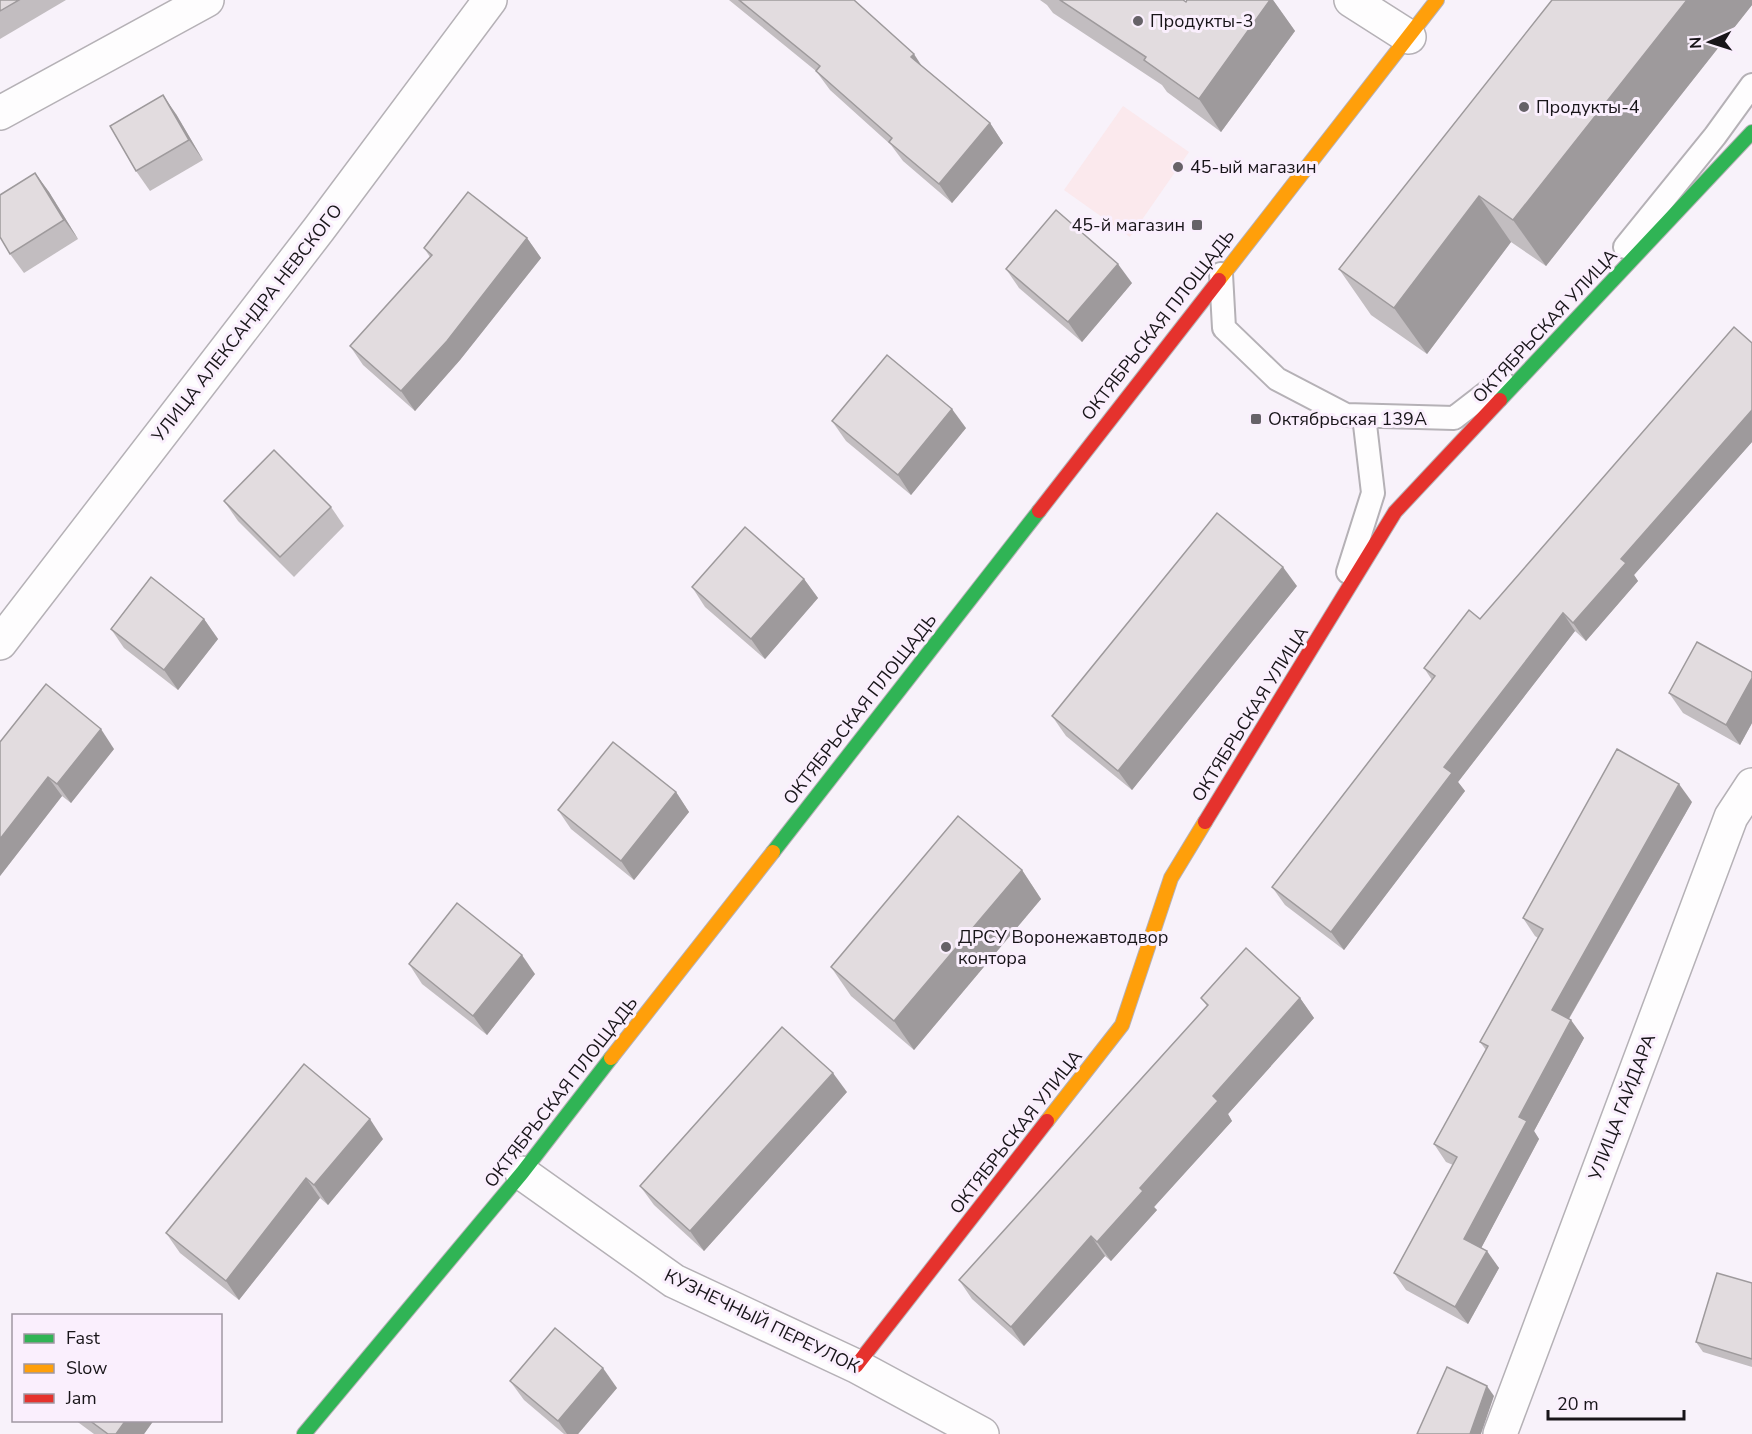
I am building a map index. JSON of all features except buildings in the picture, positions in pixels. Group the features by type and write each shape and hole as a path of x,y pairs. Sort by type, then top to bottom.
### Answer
{"main road":[{"name":"ОКТЯБРЬСКАЯ ПЛОЩАДЬ","path":"304,1434 522,1173 1437,0"},
{"name":"ОКТЯБРЬСКАЯ УЛИЦА","path":"856,1366 1122,1025 1171,878 1395,512 1752,132"}],"street":[{"path":"0,112 207,0"},
{"name":"УЛИЦА АЛЕКСАНДРА НЕВСКОГО","path":"0,643 319,229 490,0"},
{"path":"1351,0 1408,37"},
{"name":"УЛИЦА ГАЙДАРА","path":"1500,1434 1731,816 1752,785"},
{"name":"КУЗНЕЧНЫЙ ПЕРЕУЛОК","path":"522,1173 674,1281 856,1366 981,1434"}],"lane":[{"path":"1221,274 1224,328 1277,379 1346,415 1454,418 1535,356 1715,136 1752,86"},
{"path":"1336,609 1373,493 1364,416"}],"shaded area":[{"path":"1123,106 1189,152 1130,237 1064,190"}],"traffic: fast":[{"path":"1500,400 1752,132"},
{"path":"773,852 1039,511"},
{"path":"304,1434 522,1173 611,1058"}],"traffic: slow":[{"path":"1219,280 1437,0"},
{"path":"1047,1121 1122,1025 1171,878 1205,822"},
{"path":"611,1058 773,852"}],"traffic: jam":[{"path":"1039,511 1219,280"},
{"path":"1205,822 1395,512 1500,400"},
{"path":"856,1366 1047,1121"}],"place":[{"name":"Продукты-3","path":"1138,21"},
{"name":"Продукты-4","path":"1524,107"},
{"name":"45-ый магазин","path":"1178,167"},
{"name":"45-й магазин","path":"1197,225"},
{"name":"Октябрьская 139А","path":"1256,419"},
{"name":"ДРСУ Воронежавтодвор контора","path":"946,947"}]}
